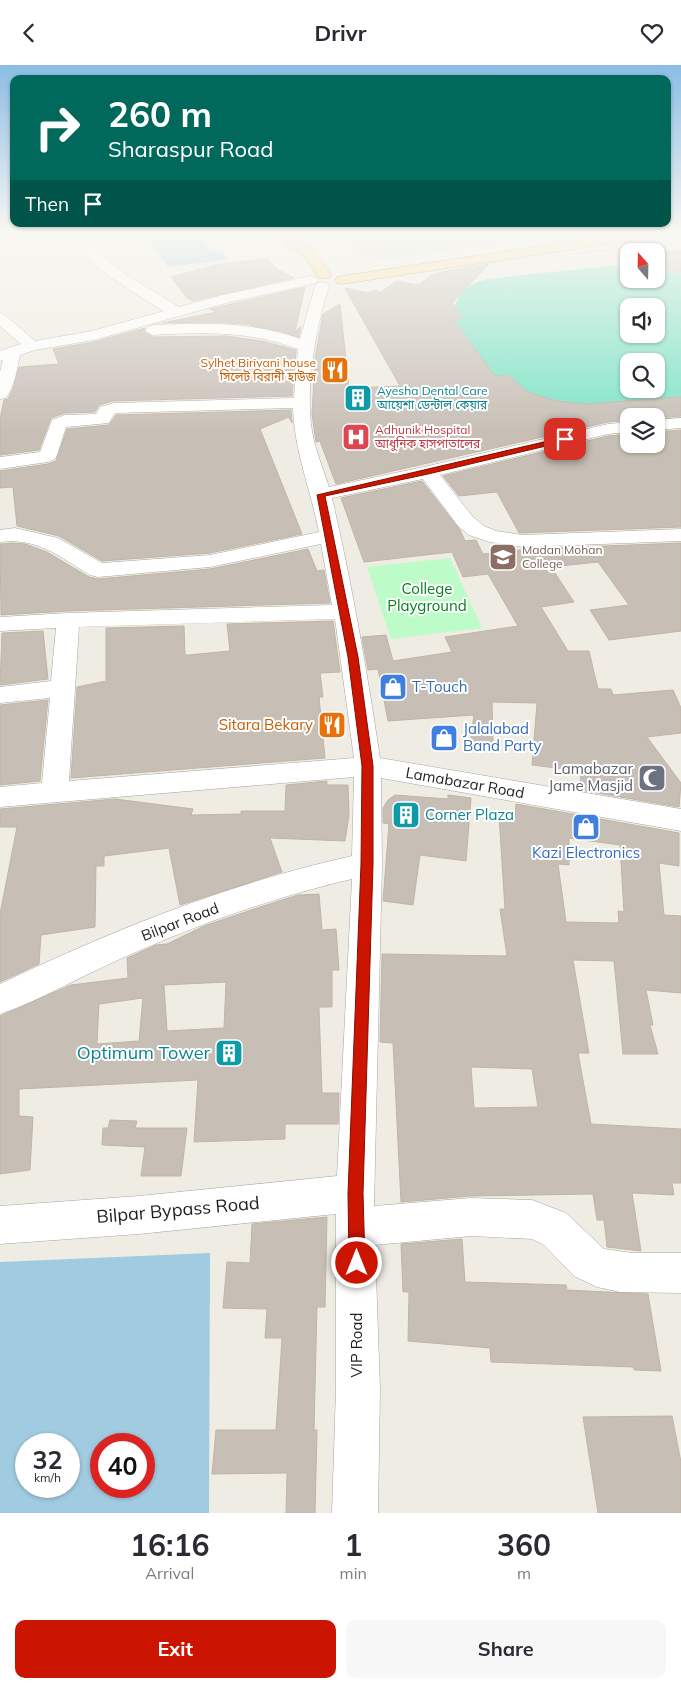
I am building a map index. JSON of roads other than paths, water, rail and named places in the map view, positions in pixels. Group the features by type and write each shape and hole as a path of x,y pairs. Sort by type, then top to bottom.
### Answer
{"street":[{"path":"157,301 176,311"},
{"path":"94,335 176,311 225,301"},
{"name":"VIP Road","path":"318,301 306,347 302,403 303,431 330,536 368,766 367,864 356,1210 358,1389 355,1513"},
{"path":"0,318 32,346"},
{"path":"0,394 7,377 6,354 32,346 94,335 191,327 226,327 251,330 290,340 306,347"},
{"path":"0,463 42,458 48,455 58,424 65,420 103,419 106,411 114,408 302,403"},
{"path":"665,424 681,423"},
{"path":"321,495 428,472 608,429 620,428"},
{"path":"428,472 471,527 482,533 502,539 523,541 681,535"},
{"path":"0,537 15,534 51,542 98,570 210,561 330,536"},
{"path":"0,624 68,620 344,612"},
{"path":"55,792 68,620"},
{"path":"0,695 62,688"},
{"name":"Lamabazar Road","path":"0,797 368,766 681,821"},
{"name":"Bilpar Road","path":"0,1000 122,944 219,906 298,881 367,864"},
{"name":"Bilpar Bypass Road","path":"0,1225 139,1215 356,1210 523,1218 546,1222 560,1232 573,1249 589,1263 610,1271 681,1273"}],"water":[{"path":"210,1253 209,1513 0,1513 0,1262"}],"place":[{"name":"Sylhet Biriyani house সিলেট বিরানী হাউজ","path":"335,370"},
{"name":"Ayesha Dental Care আয়েশা ডেন্টাল কেয়ার","path":"358,398"},
{"name":"Adhunik Hospital আধুনিক হাসপাতালের","path":"356,437"},
{"name":"Madan Mohan College","path":"503,557"},
{"name":"T-Touch","path":"393,687"},
{"name":"Sitara Bekary","path":"332,725"},
{"name":"Jalalabad Band Party","path":"444,738"},
{"name":"Lamabazar Jame Masjid","path":"652,778"},
{"name":"Corner Plaza","path":"406,815"},
{"name":"Kazi Electronics","path":"586,827"},
{"name":"Optimum Tower","path":"229,1053"}],"park label":[{"name":"College Playground","path":"427,598"}]}
